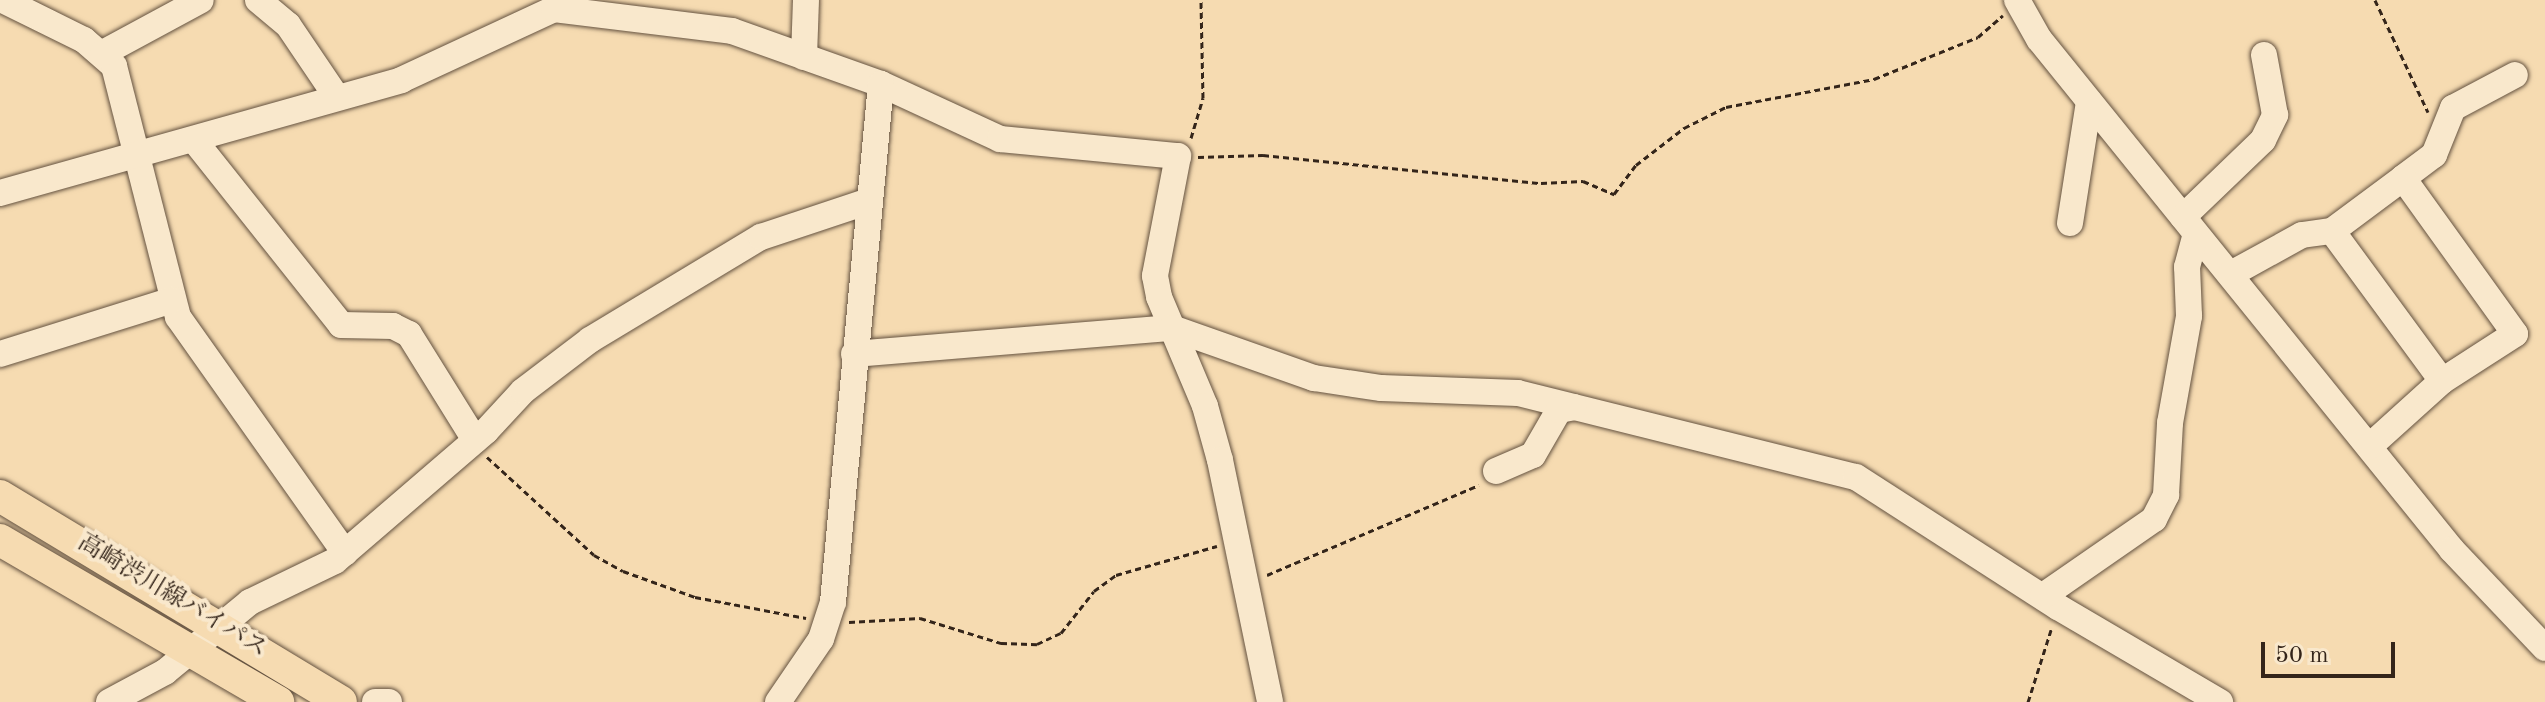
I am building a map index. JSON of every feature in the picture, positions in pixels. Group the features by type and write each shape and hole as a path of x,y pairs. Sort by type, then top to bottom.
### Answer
{"main road":[{"name":"高崎渋川線バイパス","path":"0,496 218,623 341,702"},
{"name":"高崎渋川線バイパス","path":"0,540 278,702"}],"street":[{"path":"1,0 103,53 123,84 172,300 195,347 345,553"},
{"path":"103,53 201,0"},
{"path":"258,0 288,25 336,96"},
{"path":"804,57 806,0"},
{"path":"2020,1 2039,39 2452,550 2545,648"},
{"path":"0,193 139,157 336,96 401,80 554,9 662,10 732,31 881,84 1000,139 1178,156 1155,276 1172,328 1205,406 1270,702"},
{"path":"2050,602 2154,519 2166,495 2170,423 2189,316 2187,267 2190,226 2263,140 2275,115 2264,55"},
{"path":"2231,274 2302,235 2332,231 2434,155 2453,108 2515,75"},
{"path":"778,702 821,639 833,602 881,84"},
{"path":"2070,223 2089,101"},
{"path":"194,140 341,325 393,326 409,334 475,440"},
{"path":"2369,447 2442,381 2515,334 2403,178"},
{"path":"109,702 165,672 218,623 345,553 475,440 523,391 577,350 729,253 869,201"},
{"path":"2332,231 2442,381"},
{"path":"0,354 172,300"},
{"path":"854,354 1172,328 1314,378 1381,388 1495,389 1856,477 2050,602 2220,702"},
{"path":"1488,478 1533,455 1559,410 1574,407"},
{"path":"375,702 389,702"}],"path":[{"path":"1178,156 1197,123 1203,98 1201,0"},
{"path":"2375,0 2441,139"},
{"path":"1178,156 1263,155 1541,183 1583,181 1614,194 1636,165 1684,128 1726,107 1874,79 1978,37 2020,1"},
{"path":"1245,584 1488,478"},
{"path":"2028,702 2050,602"}]}
